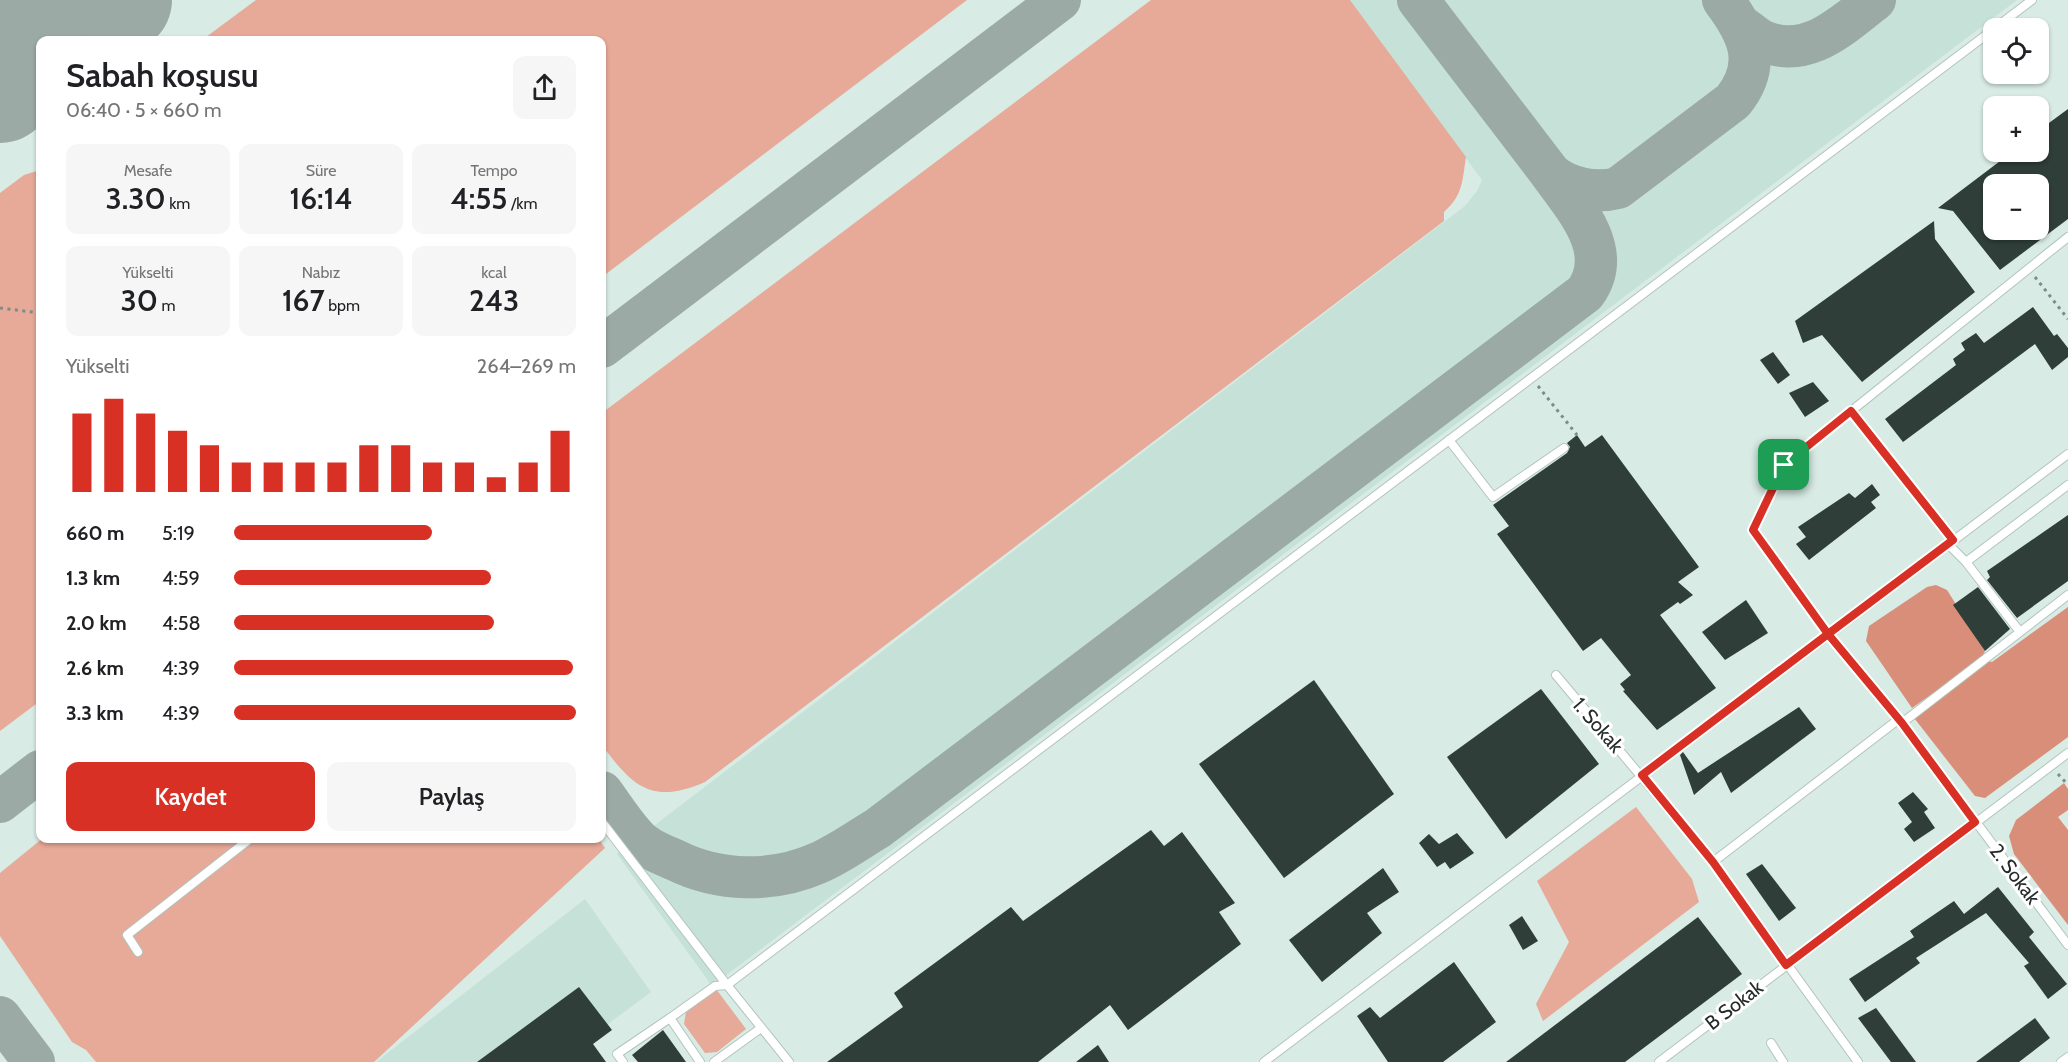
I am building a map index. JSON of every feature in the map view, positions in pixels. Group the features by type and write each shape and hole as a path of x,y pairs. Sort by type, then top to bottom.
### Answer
{"lane":[{"path":"2008,18 2032,0"},
{"path":"623,1062 617,1054 715,986 727,985 1983,37"},
{"path":"2020,632 1851,411 2068,237"},
{"name":"2. Sokak","path":"1851,411 1784,465 1753,530 1828,634 1901,721 2068,945"},
{"path":"1449,440 1493,498 1564,448"},
{"path":"1264,1062 2068,454"},
{"path":"1966,562 2068,485"},
{"path":"1713,862 2068,595"},
{"name":"1. Sokak","path":"1556,675 1713,862 1858,1062"},
{"name":"B Sokak","path":"1659,1062 2068,753"},
{"path":"606,827 789,1062"},
{"path":"138,952 127,935 245,843"},
{"path":"670,1018 700,1062"},
{"path":"714,1062 761,1028"},
{"path":"1771,1043 1784,1062"},
{"path":"2061,1062 2068,1056"}],"path":[{"path":"2028,269 2068,320"},
{"path":"0,308 36,312"},
{"path":"1532,378 1577,435"}],"shaded area":[{"path":"256,0 967,0 606,274 606,36 207,36"},
{"path":"1151,0 1350,0 1466,157 1461,188 1455,200 1444,212 1444,221 705,782 687,789 671,792 645,788 624,772 606,750 606,410"},
{"path":"1350,0 2017,0 1993,18 1983,18 1983,26 712,986 617,854 1465,206 1477,191 1482,180"},
{"path":"36,171 36,704 0,731 0,193 24,175"},
{"path":"1936,585 1947,590 1985,651 1981,659 1912,708 1866,641 1869,626 1927,587"},
{"path":"2068,607 2068,737 1985,798 1975,796 1911,714 1983,660 1992,662"},
{"path":"2064,783 2068,789 2068,810 2058,817 2068,830 2068,925 2014,854 2009,836 2016,820"},
{"path":"1636,807 1692,879 1699,902 1543,1021 1536,1004 1569,942 1537,881"},
{"path":"37,843 602,843 605,848 374,1062 96,1062 86,1050 72,1042 0,936 0,873"},
{"path":"585,899 651,992 557,1062 376,1062"},
{"path":"716,989 746,1029 717,1052 705,1053 684,1024 686,1012"}],"building":[{"path":"2068,109 2068,219 2049,233 2049,174 1983,174 1983,240 2040,240 2000,270 1953,211 1938,208 1999,162 2049,162 2049,123"},
{"path":"1934,221 1935,239 1975,292 1862,382 1822,335 1803,343 1795,321"},
{"path":"2033,307 2054,336 2057,334 2068,348 2068,357 2052,370 2035,344 1903,442 1885,419 1956,365 1953,359 1965,350 1961,343 1976,333 1984,343"},
{"path":"1773,352 1790,375 1778,384 1760,360"},
{"path":"1813,382 1829,401 1805,417 1789,393"},
{"path":"1577,435 1585,447 1602,435 1699,567 1678,582 1693,595 1660,615 1716,688 1657,730 1623,691 1625,690 1620,684 1631,675 1601,638 1583,651 1497,534 1509,526 1493,505 1567,453 1570,447 1567,443"},
{"path":"1872,484 1880,495 1871,502 1876,508 1809,560 1796,544 1806,537 1798,527 1849,493 1855,498"},
{"path":"2068,515 2068,581 2017,618 1987,580 1990,577 1987,571"},
{"path":"1978,587 2010,629 1985,651 1953,605"},
{"path":"1746,600 1768,633 1725,660 1702,632"},
{"path":"1314,680 1394,794 1284,878 1199,764"},
{"path":"1541,689 1599,764 1506,839 1447,757"},
{"path":"1799,707 1816,729 1731,793 1721,772 1694,795 1680,755 1683,752 1698,773"},
{"path":"1913,792 1928,809 1924,812 1935,828 1914,842 1904,829 1912,822 1898,803"},
{"path":"1151,830 1164,846 1182,832 1235,903 1219,912 1241,944 1128,1030 1110,1005 1038,1062 827,1062 903,1007 894,993 1011,907 1023,921"},
{"path":"1457,833 1474,853 1450,869 1445,862 1437,867 1419,843 1429,834 1439,844"},
{"path":"1762,864 1796,908 1779,921 1746,874"},
{"path":"1383,868 1399,892 1367,913 1382,933 1322,982 1289,940"},
{"path":"1998,887 2034,932 2029,937 2067,984 2048,999 2024,966 2029,963 1986,913 1916,958 1920,963 1865,1002 1849,979 1914,937 1910,931 1954,901 1964,914"},
{"path":"1522,916 1538,941 1523,950 1509,925"},
{"path":"1698,917 1742,974 1625,1062 1506,1062"},
{"path":"1454,962 1496,1022 1443,1062 1388,1062 1357,1016 1370,1007 1380,1018"},
{"path":"579,987 612,1030 593,1044 606,1062 477,1062"},
{"path":"1876,1008 1916,1062 1891,1062 1858,1018"},
{"path":"2035,1018 2050,1038 2019,1062 1976,1062"},
{"path":"663,1030 686,1062 638,1062 632,1055"},
{"path":"1098,1045 1109,1062 1076,1062"}],"taxiway":[{"path":"6,0 23,15 45,22 92,21"},
{"path":"606,344 1060,0"},
{"path":"1418,0 1551,174 1565,183 1591,190 1618,188 1733,101 1748,74 1749,49 1739,24 1723,0"},
{"path":"1744,28 1755,37 1779,46 1810,43 1837,29 1875,0"},
{"path":"8,4 14,26 15,46 11,67 3,88 36,88"},
{"path":"606,798 631,831 648,847 692,867 728,876 765,877 801,870 833,855 878,828 1585,293 1593,277 1596,261 1594,246 1580,215 1551,174"},
{"path":"0,802 36,774"},
{"path":"0,1017 34,1062"}],"runway":[{"path":"71,36 119,0"},
{"path":"0,90 36,63"}],"route":[{"path":"1784,465 1753,530 1828,634 1642,775 1713,862 1786,965 1975,822 1902,723 1828,634 1953,540 1851,411 1784,465"}]}
